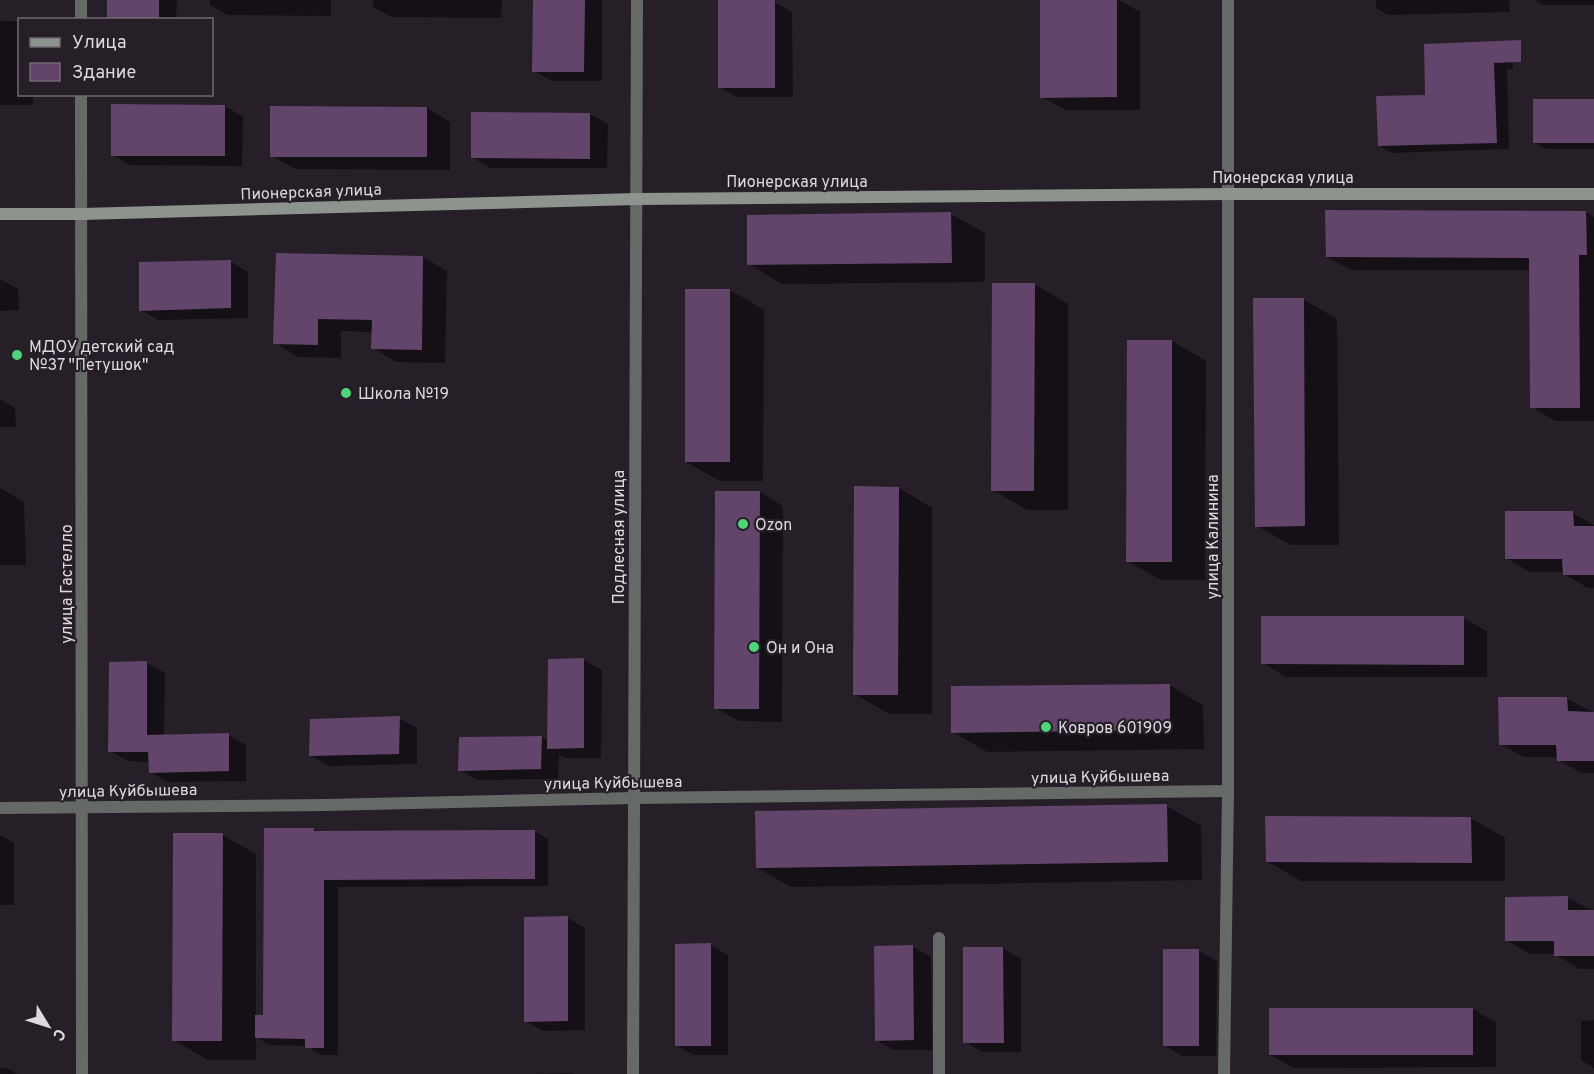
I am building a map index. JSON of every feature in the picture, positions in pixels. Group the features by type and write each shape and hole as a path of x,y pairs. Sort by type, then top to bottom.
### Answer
{"street":[{"path":"81,0 81,18"},
{"name":"Подлесная улица","path":"633,1074 638,0"},
{"name":"улица Калинина","path":"1224,1074 1227,791 1228,0"},
{"name":"улица Гастелло","path":"81,96 82,1074"},
{"name":"Пионерская улица","path":"0,214 82,214 636,199 1229,194 1594,194"},
{"name":"улица Куйбышева","path":"0,808 1227,791"},
{"path":"939,938 939,1074"}],"building":[{"path":"107,0 159,0 159,18 107,18"},
{"path":"533,0 585,0 584,72 532,72"},
{"path":"718,0 775,0 775,88 718,88"},
{"path":"1040,0 1117,0 1117,97 1040,98"},
{"path":"1521,40 1521,62 1494,63 1497,143 1378,146 1376,96 1425,95 1424,44"},
{"path":"1533,99 1594,99 1594,143 1533,143"},
{"path":"111,104 225,105 225,156 111,156"},
{"path":"270,106 427,107 427,157 270,157"},
{"path":"471,112 590,113 590,159 471,158"},
{"path":"1325,210 1586,211 1587,255 1579,255 1580,408 1530,408 1529,258 1326,257"},
{"path":"951,212 952,263 747,265 747,215"},
{"path":"276,253 423,256 422,350 371,349 372,320 318,319 318,345 273,344"},
{"path":"231,260 231,308 139,311 139,262"},
{"path":"992,283 1035,283 1034,491 991,491"},
{"path":"685,289 730,289 730,462 685,462"},
{"path":"1253,298 1304,298 1305,526 1255,527"},
{"path":"1127,340 1172,340 1172,562 1126,562"},
{"path":"854,486 899,487 898,695 853,695"},
{"path":"715,491 760,491 759,709 714,709"},
{"path":"1505,511 1573,511 1574,526 1594,526 1594,575 1563,575 1562,559 1505,559"},
{"path":"1261,616 1464,616 1464,665 1261,664"},
{"path":"584,658 584,748 547,749 548,659"},
{"path":"147,661 147,735 229,733 229,771 149,773 148,752 108,752 109,662"},
{"path":"1170,684 1170,730 951,733 951,686"},
{"path":"1498,697 1567,697 1568,711 1594,712 1594,761 1557,761 1556,745 1499,745"},
{"path":"400,716 399,754 309,756 310,719"},
{"path":"542,736 541,769 458,771 459,737"},
{"path":"1167,804 1168,862 756,868 755,811"},
{"path":"1265,816 1471,817 1472,863 1266,862"},
{"path":"264,828 314,828 314,831 535,830 535,879 324,880 324,1048 305,1048 305,1039 255,1038 255,1015 263,1015"},
{"path":"173,833 223,833 222,1041 172,1041"},
{"path":"1568,896 1568,910 1594,910 1594,956 1554,956 1554,941 1505,941 1505,897"},
{"path":"568,916 568,1021 524,1022 524,917"},
{"path":"711,943 711,1046 675,1046 675,944"},
{"path":"913,945 914,1040 875,1041 874,946"},
{"path":"963,947 1003,947 1004,1043 963,1043"},
{"path":"1163,949 1199,949 1199,1046 1163,1046"},
{"path":"1269,1008 1473,1008 1473,1055 1269,1055"}],"place":[{"name":"МДОУ детский сад №37 \"Петушок\"","path":"17,355"},
{"name":"Школа №19","path":"346,393"},
{"name":"Ozon","path":"743,524"},
{"name":"Он и Она","path":"754,647"},
{"name":"Ковров 601909","path":"1046,727"}]}
